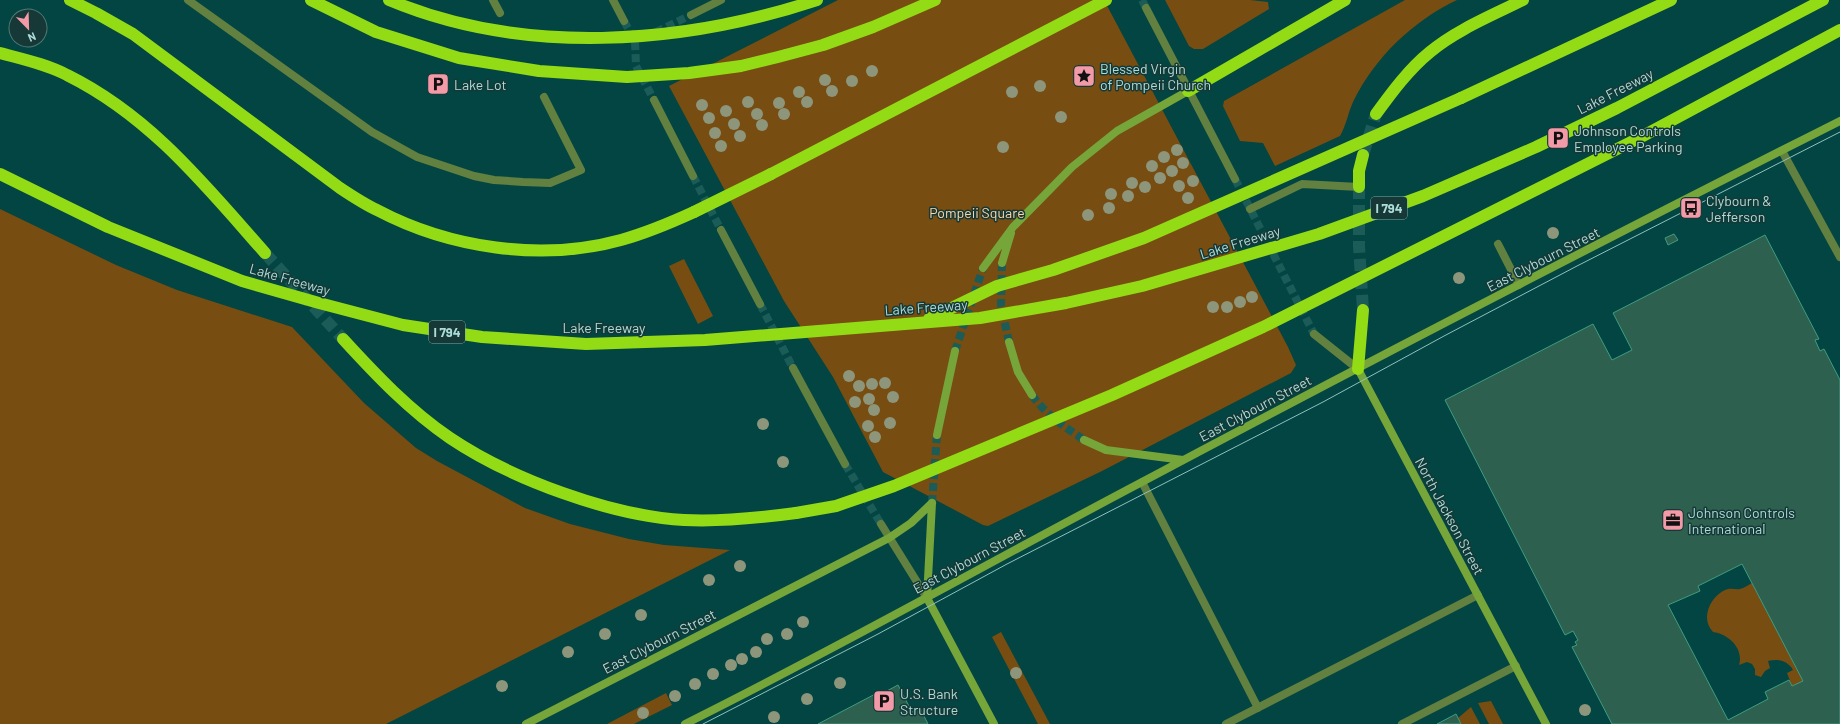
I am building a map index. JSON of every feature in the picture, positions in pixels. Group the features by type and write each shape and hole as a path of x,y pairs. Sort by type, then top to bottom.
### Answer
{"highway":[{"path":"70,0 133,34 340,188 376,210 413,226 454,239 498,248 569,249 619,240 645,232 694,212 744,188 1106,0"},
{"path":"311,0 376,32 459,58 539,71 627,77 688,73 741,66 778,57 823,45 873,27 935,0"},
{"path":"388,0 445,19 508,31 543,36 612,38 646,36 720,26 760,18 816,0"},
{"path":"1188,91 1345,0"},
{"path":"1376,114 1414,66 1431,51 1463,31 1524,0"},
{"path":"922,322 997,286 1053,270 1144,238 1461,98 1670,0"},
{"name":"Lake Freeway","path":"0,174 108,227 242,281 403,325 458,334 482,337 602,343 705,340 980,318 1066,303 1142,286 1264,251 1326,231 1423,196 1536,147 1617,108 1823,0"},
{"path":"343,339 413,410 450,438 494,463 542,485 621,510 683,520 759,518 836,506 894,486 990,447 1263,327 1641,137 1840,30"},
{"path":"0,53 26,60 66,74 104,96 141,122 182,161 265,253"},
{"path":"1359,187 1359,171 1363,155"},
{"path":"1358,369 1362,310"}],"main road":[{"path":"983,268 1013,226 1072,167 1117,131 1188,91"},
{"name":"East Clybourn Street","path":"685,724 868,630 1183,460 1519,285 1840,121"},
{"path":"1002,263 1013,226"},
{"path":"1009,342 1018,372 1032,395"},
{"path":"937,436 949,372 955,351"},
{"name":"North Jackson Street","path":"1358,369 1546,724"},
{"path":"1084,440 1106,450 1183,460"},
{"name":"East Clybourn Street","path":"526,724 889,538 911,523 932,503 927,598"},
{"path":"927,598 994,724"}],"street":[{"path":"188,0 372,132 417,157 474,176 494,180 550,183 581,170 544,97"},
{"path":"493,0 500,12"},
{"path":"613,0 624,21"},
{"path":"691,15 721,0"},
{"path":"1146,8 1235,179"},
{"path":"654,100 693,176"},
{"path":"1782,151 1840,257"},
{"path":"1250,209 1302,184 1359,187"},
{"path":"721,230 760,304"},
{"path":"1498,244 1519,285"},
{"name":"North Jackson Street","path":"1314,334 1358,369"},
{"path":"794,368 845,464"},
{"path":"1142,482 1258,708"},
{"path":"881,524 927,598"},
{"path":"1226,724 1478,596"},
{"path":"1402,724 1516,666"}],"green space":[{"name":"Pompeii Square","path":"838,0 1104,0 1288,347 1296,365 1291,373 1102,471 988,526 983,525 883,472 833,377 784,301 669,86"},
{"path":"1165,0 1250,0 1268,2 1269,9 1203,49 1194,49 1189,46"},
{"path":"1405,0 1457,0 1425,18 1384,55 1372,70 1353,102 1340,136 1275,166 1263,143 1240,141 1223,106 1224,101"},
{"path":"0,209 116,265 177,290 292,327 364,403 416,448 437,461 525,508 570,524 629,539 664,545 730,550 386,724 0,724"},
{"path":"684,259 713,316 698,324 669,266"},
{"path":"1752,583 1803,681 1792,686 1787,673 1793,670 1786,662 1779,660 1768,661 1770,668 1765,671 1761,677 1755,675 1755,669 1752,664 1747,662 1739,665 1739,653 1734,643 1725,636 1713,632 1709,627 1707,621 1708,609 1715,598 1727,589 1740,589"},
{"path":"1001,632 1050,724 1038,724 992,637"},
{"path":"666,693 672,705 634,724 607,724"},
{"path":"1491,701 1503,724 1489,724 1478,703"},
{"path":"1471,707 1480,724 1461,724 1458,718"}],"building":[{"path":"1674,234 1678,240 1668,245 1665,238"},
{"name":"Johnson Controls International","path":"1765,235 1819,339 1815,340 1820,351 1824,349 1840,380 1840,724 1612,724 1572,647 1577,645 1575,642 1578,640 1573,631 1565,635 1445,400 1593,324 1612,360 1632,350 1613,313","holes":["1742,564 1803,681 1792,686 1789,680 1765,692 1768,699 1728,720 1668,605 1700,591 1698,586"]},
{"name":"U.S. Bank Structure","path":"898,685 912,712 920,708 928,724 818,724 881,691 883,693"},
{"path":"1456,714 1461,724 1437,724"}],"tunnel":[{"path":"1142,0 1146,8"},
{"path":"656,32 691,15"},
{"path":"624,21 635,41 636,66 654,100"},
{"path":"1363,155 1376,114"},
{"path":"693,176 721,230"},
{"path":"1235,179 1314,334"},
{"path":"1359,187 1359,246 1363,310"},
{"path":"265,253 343,339"},
{"path":"1002,263 1001,305 1009,342"},
{"path":"955,351 983,268"},
{"path":"760,304 793,368"},
{"path":"1032,395 1049,414 1084,440"},
{"path":"932,503 937,435"},
{"path":"845,464 881,524"}],"tram line":[{"path":"703,724 878,634 1007,564 1323,402 1577,266 1840,132"}],"place":[{"name":"Blessed Virgin of Pompeii Church","path":"1084,76"},
{"name":"Lake Lot","path":"438,84"},
{"name":"Johnson Controls Employee Parking","path":"1558,138"},
{"name":"Clybourn & Jefferson","path":"1691,208"},
{"name":"Johnson Controls International","path":"1673,520"},
{"name":"U.S. Bank Structure","path":"884,701"}]}
